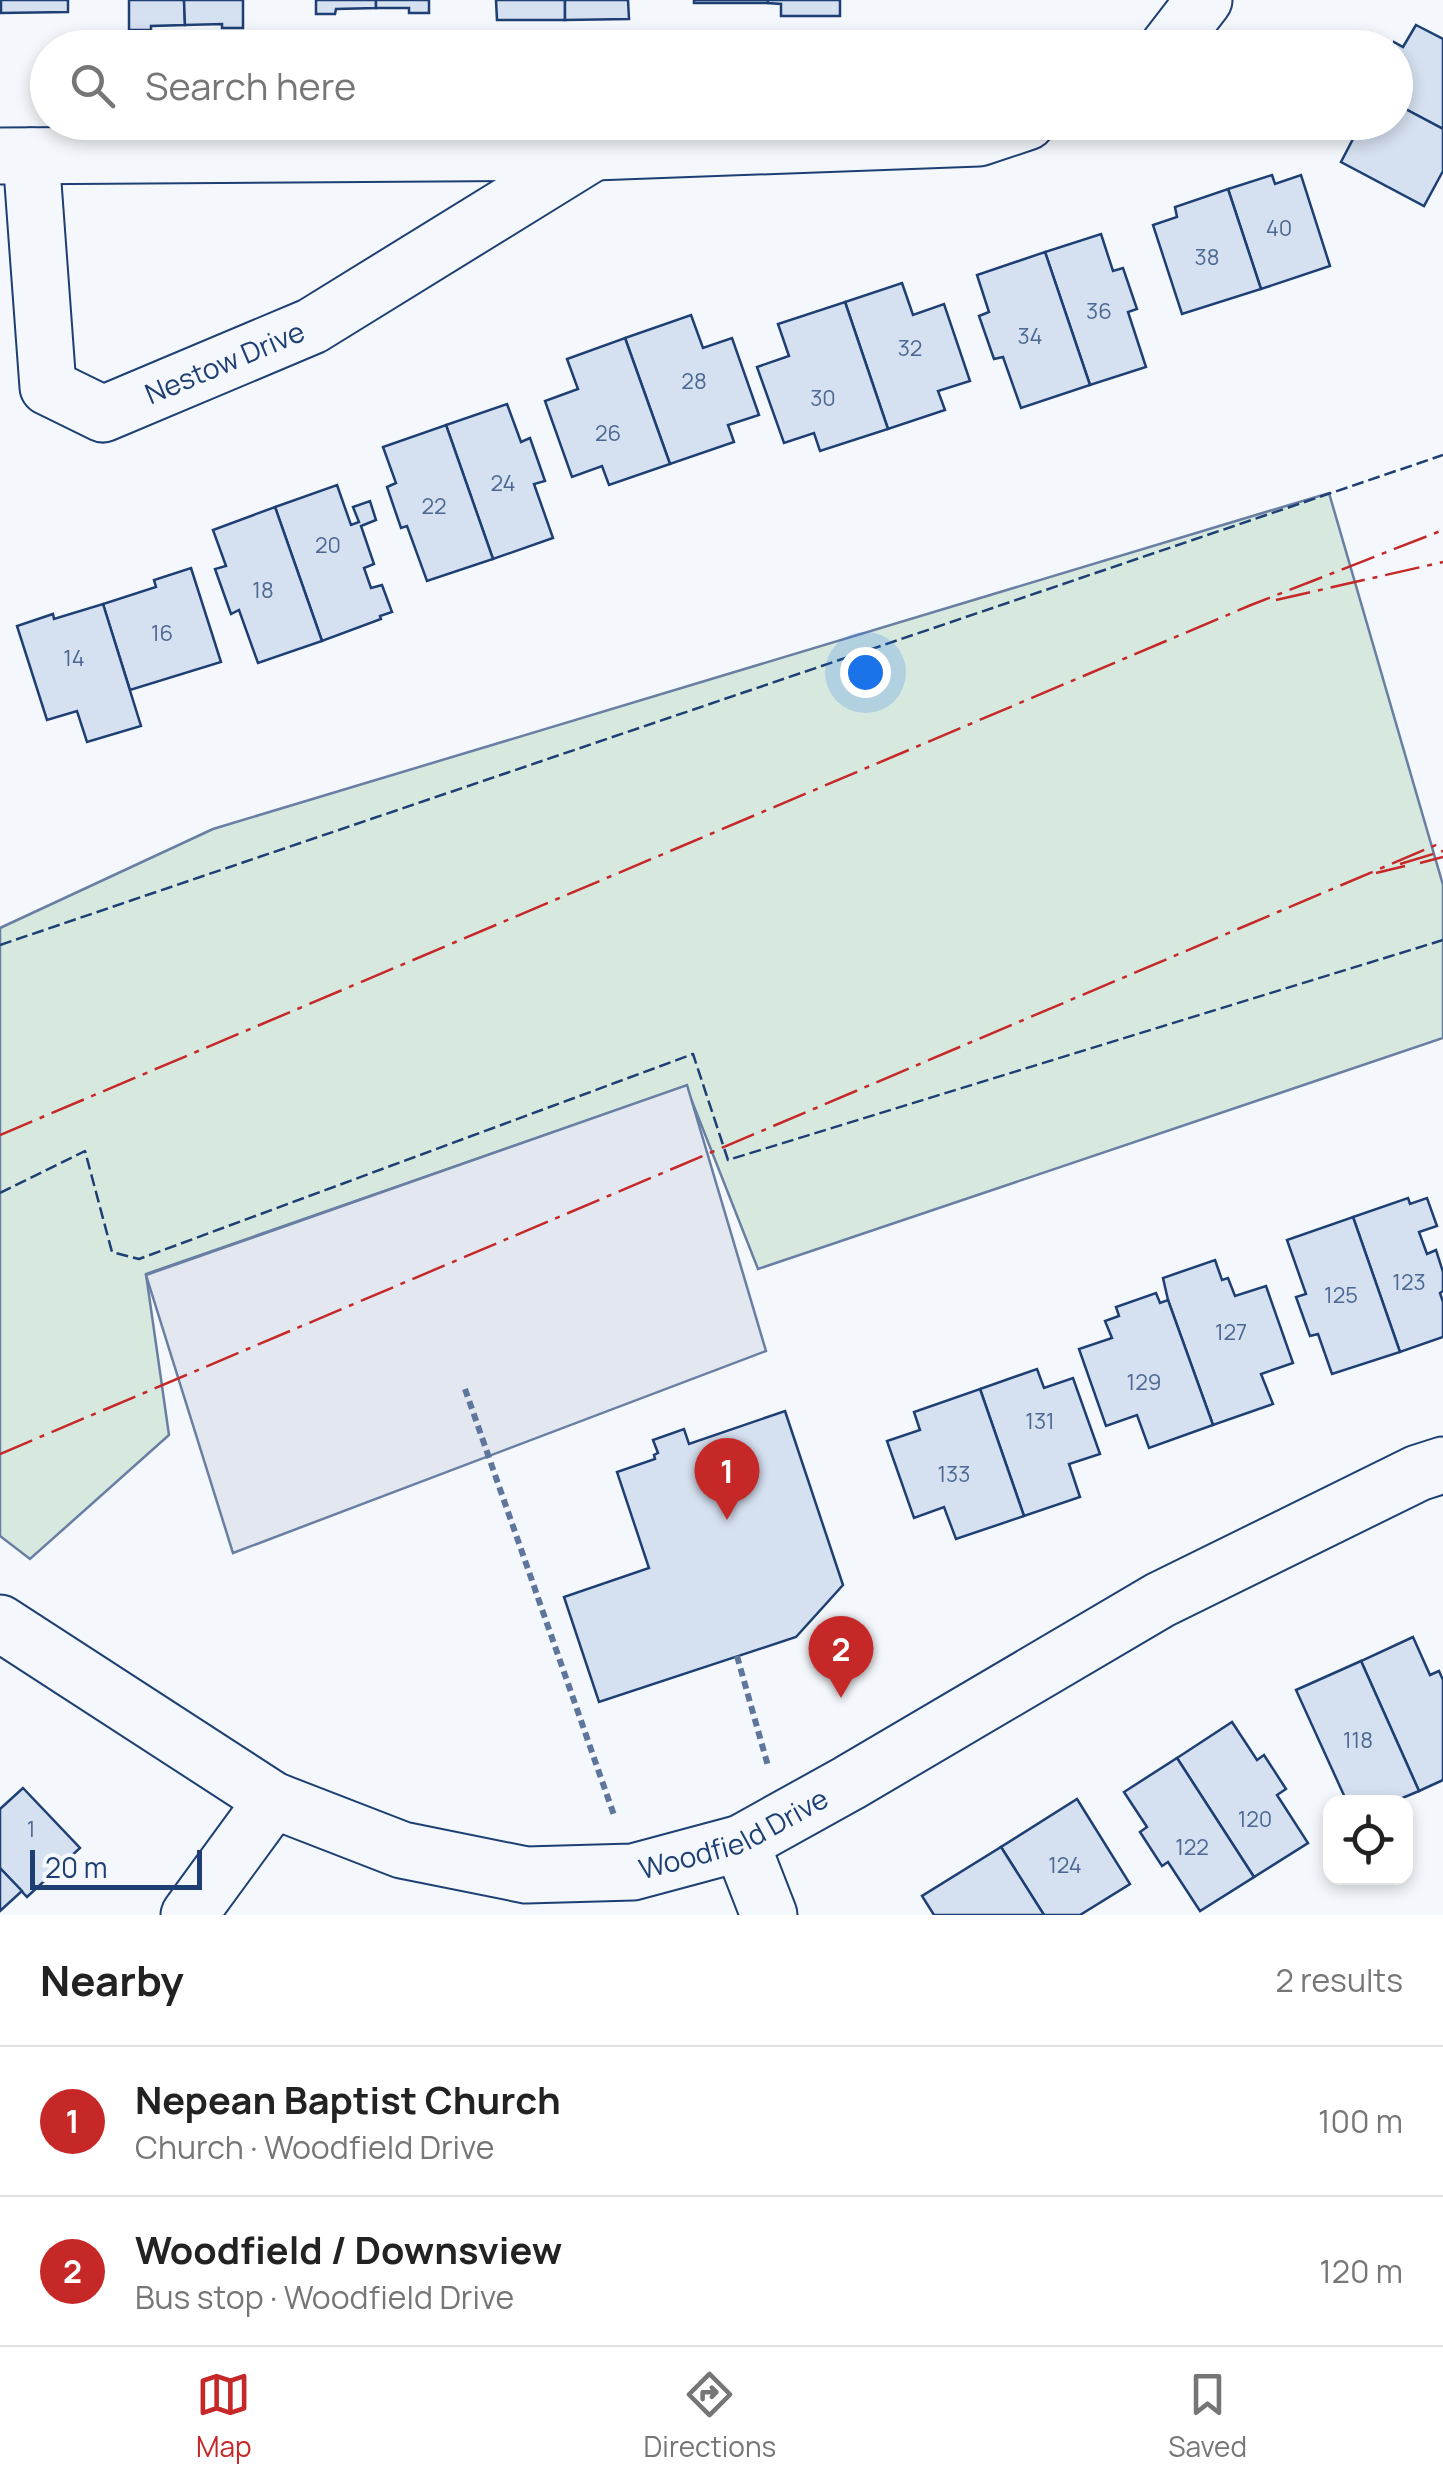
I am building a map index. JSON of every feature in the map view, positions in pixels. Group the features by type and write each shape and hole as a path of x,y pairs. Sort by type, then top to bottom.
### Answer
{"street":[{"path":"1181,30 1204,0"},
{"name":"Nestow Drive","path":"594,152 312,326 103,414 48,387 15,156 594,152 924,140"},
{"name":"Woodfield Drive","path":"0,1623 273,1800 402,1850 526,1875 633,1872 762,1831 1160,1600 1443,1464"},
{"path":"189,1915 273,1800"},
{"path":"762,1831 768,1915"}],"path":[{"path":"465,1390 633,1872"},
{"path":"737,1656 762,1831"}],"shaded area":[{"path":"1329,493 1443,885 1443,1038 758,1269 686,1086 146,1274 169,1435 30,1559 0,1536 0,928 213,829"},
{"path":"687,1085 766,1351 233,1553 146,1275"}],"building":[{"path":"1,0 68,0 68,12 1,13"},
{"path":"129,0 184,0 185,25 129,30"},
{"path":"184,0 243,0 243,28 185,25"},
{"path":"316,0 376,0 376,8 316,14"},
{"path":"376,0 429,0 429,13 409,13 409,8 376,8"},
{"path":"496,0 565,0 565,20 497,20"},
{"path":"565,0 628,0 629,19 565,20"},
{"path":"768,0 768,3 694,3"},
{"path":"768,0 840,0 840,16 781,16 781,4"},
{"path":"1416,25 1443,39 1443,129 1413,113"},
{"path":"1413,113 1443,129 1443,171 1424,206 1341,162 1352,140 1413,140"},
{"path":"1272,175 1275,184 1301,175 1330,266 1261,289 1228,189"},
{"path":"1228,189 1261,289 1182,314 1153,225 1177,217 1175,207"},
{"path":"1101,234 1113,271 1123,268 1137,309 1128,312 1146,367 1090,385 1045,252"},
{"path":"1045,252 1090,385 1021,408 1003,357 994,359 979,316 989,312 977,275"},
{"path":"902,283 913,315 944,304 970,381 938,391 945,410 888,429 845,302"},
{"path":"845,302 888,429 820,451 814,433 784,443 757,367 789,356 778,324"},
{"path":"691,315 703,348 732,338 759,415 728,425 734,442 670,464 625,338"},
{"path":"625,338 670,464 609,485 602,466 572,477 545,401 578,389 567,359"},
{"path":"507,404 521,442 530,438 545,481 534,484 553,538 493,559 446,425"},
{"path":"446,425 493,559 427,581 407,526 401,528 387,487 396,483 383,447"},
{"path":"337,485 351,525 359,522 353,507 370,501 376,520 361,526 374,564 364,568 371,588 382,585 392,612 322,641 275,507"},
{"path":"275,507 322,641 258,663 239,610 231,614 215,569 226,566 213,530"},
{"path":"191,568 221,662 130,690 103,604 156,587 154,580"},
{"path":"103,604 141,726 87,742 77,711 47,720 17,626"},
{"path":"1408,1198 1410,1204 1427,1198 1437,1226 1419,1232 1427,1254 1436,1250 1443,1272 1443,1337 1400,1352 1353,1217"},
{"path":"1353,1217 1400,1352 1332,1374 1318,1334 1310,1336 1296,1297 1306,1294 1287,1240"},
{"path":"1215,1260 1222,1280 1228,1278 1235,1296 1266,1286 1293,1363 1261,1374 1273,1404 1213,1425 1163,1278"},
{"path":"1156,1293 1160,1303 1168,1300 1213,1425 1149,1448 1137,1415 1106,1426 1079,1349 1112,1338 1105,1321 1119,1316 1116,1307"},
{"path":"1037,1369 1044,1388 1073,1378 1100,1454 1069,1464 1080,1497 1024,1516 980,1389"},
{"path":"980,1389 1024,1516 956,1539 944,1507 914,1518 887,1441 920,1430 914,1412"},
{"path":"785,1411 843,1585 796,1637 599,1702 564,1597 649,1568 617,1472 655,1459 658,1453 653,1440 684,1429 689,1444"},
{"path":"1413,1637 1430,1675 1439,1671 1443,1680 1443,1780 1419,1791 1361,1661"},
{"path":"1361,1661 1419,1791 1410,1795 1344,1795 1296,1690"},
{"path":"1232,1722 1257,1760 1264,1755 1286,1789 1277,1795 1308,1843 1254,1877 1177,1758"},
{"path":"1177,1758 1254,1877 1200,1911 1168,1862 1162,1866 1140,1832 1147,1827 1124,1792"},
{"path":"23,1788 80,1848 27,1897 0,1868 0,1809"},
{"path":"1077,1799 1130,1884 1080,1915 1044,1915 1001,1847"},
{"path":"1001,1847 1044,1915 934,1915 922,1896"},
{"path":"0,1868 22,1891 0,1911"}],"fence":[{"path":"0,945 1443,455"},
{"path":"0,1193 85,1151 112,1252 139,1259 693,1054 728,1160 1443,940"}],"power":[{"path":"0,1135 1251,605 1443,530"},
{"path":"1276,600 1443,562"},
{"path":"0,1454 1443,842"},
{"path":"1400,864 1443,851"},
{"path":"1420,863 1443,857"},
{"path":"1376,873 1405,866"}],"place":[{"name":"Nepean Baptist Church","path":"727,1520"},
{"name":"Woodfield / Downsview","path":"841,1698"}]}
